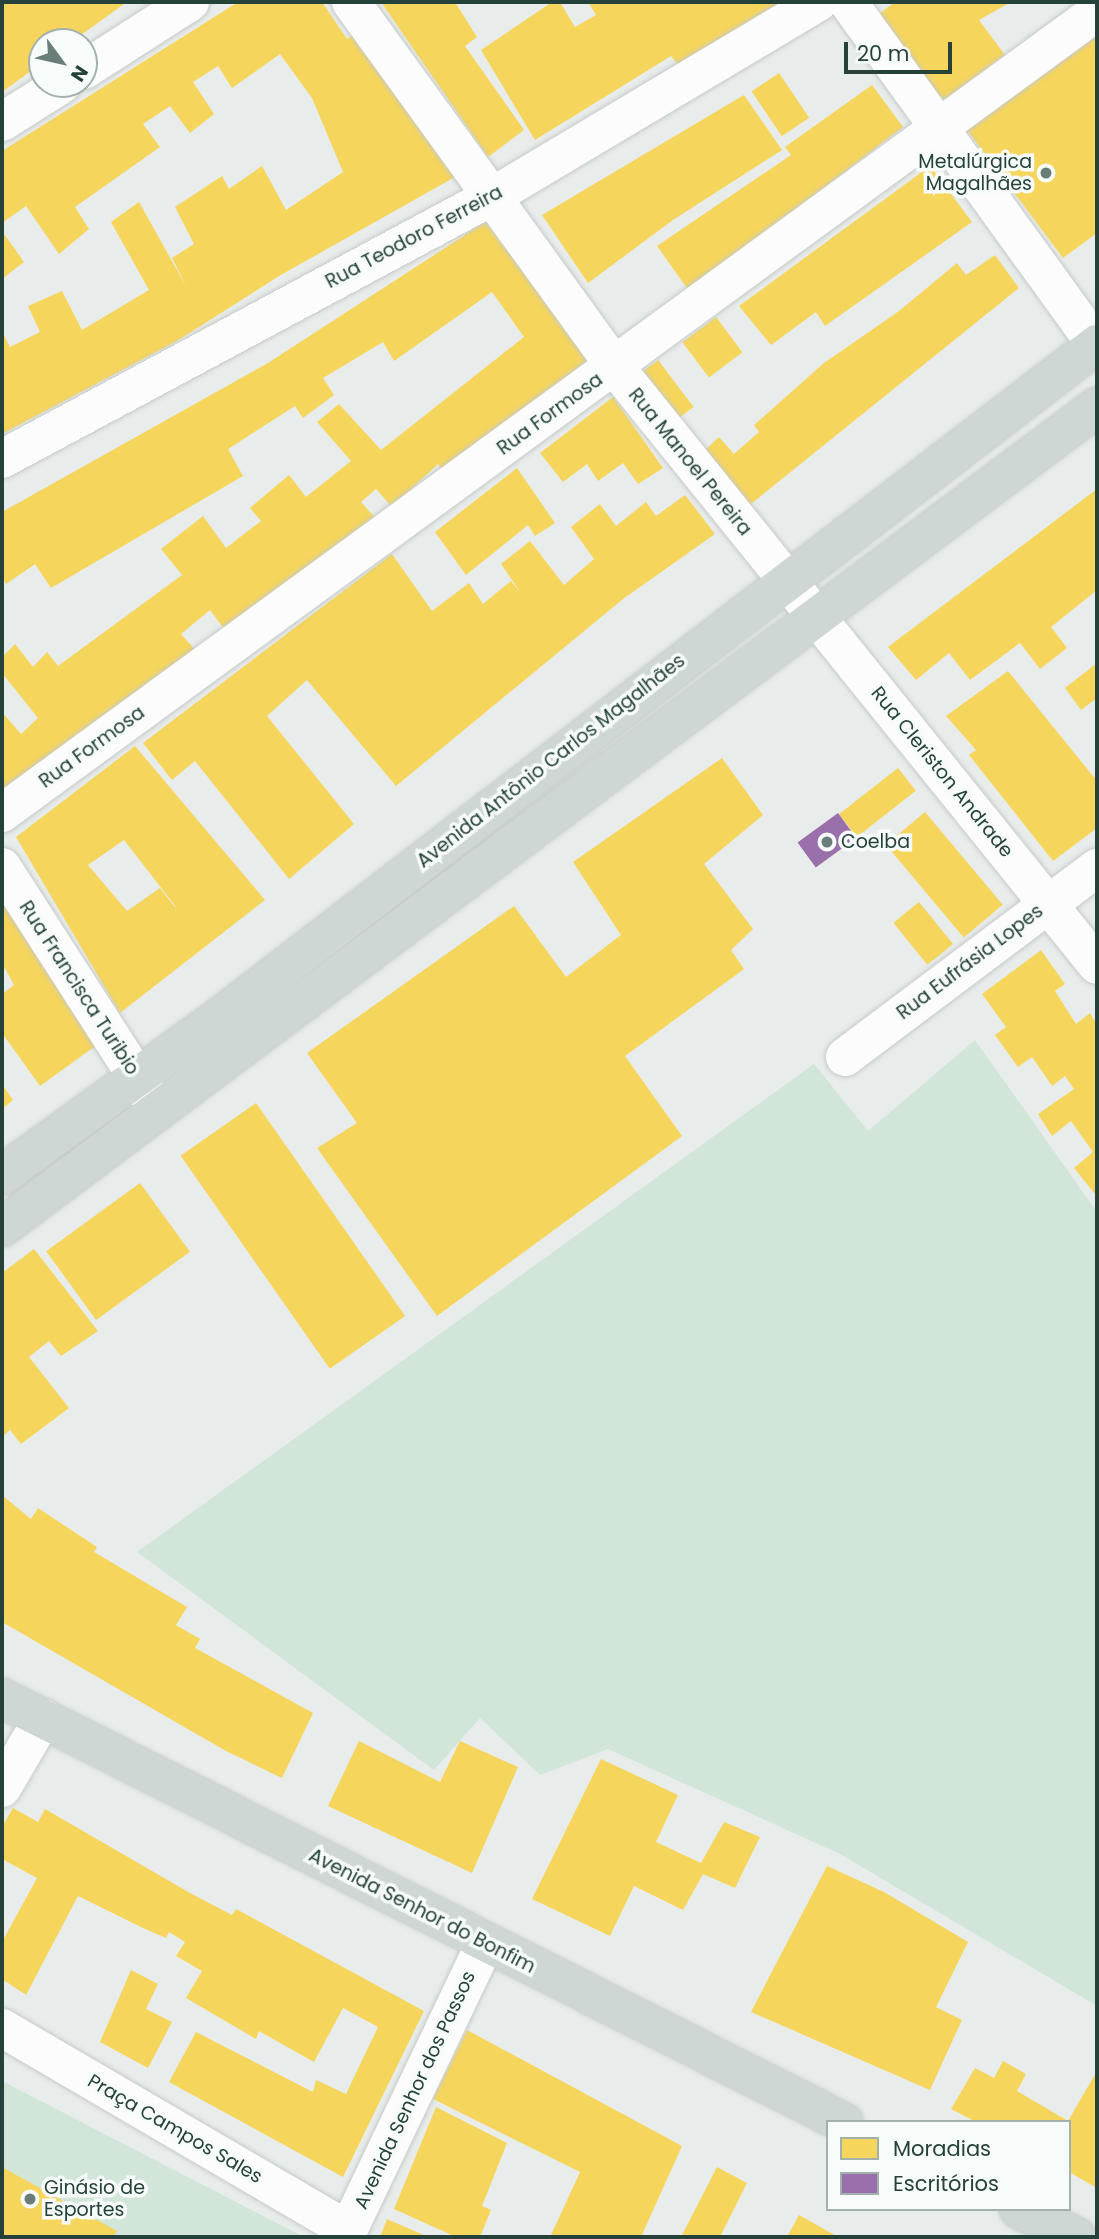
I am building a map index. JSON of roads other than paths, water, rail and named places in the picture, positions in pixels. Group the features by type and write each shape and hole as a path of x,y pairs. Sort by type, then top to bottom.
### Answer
{"main road":[{"name":"Avenida Antônio Carlos Magalhães","path":"2,1227 147,1093 219,1018 785,580 1097,345"},
{"name":"Avenida Antônio Carlos Magalhães","path":"2,1175 147,1093 240,1049 815,618 1094,414"},
{"path":"219,1018 240,1049"},
{"name":"Avenida Senhor do Bonfim","path":"2,1698 839,2120"},
{"path":"1023,2211 1076,2237"}],"street":[{"path":"98,61 190,2"},
{"name":"Rua Manoel Pereira","path":"351,2 615,367 785,580"},
{"name":"Rua Teodoro Ferreira","path":"2,458 492,196 819,2"},
{"path":"848,2 942,127 1097,345"},
{"name":"Rua Formosa","path":"2,813 1097,12"},
{"path":"2,122 40,98"},
{"name":"Rua Cleriston Andrade","path":"785,580 1049,902 1097,965"},
{"name":"Rua Francisca Turibio","path":"2,867 147,1093"},
{"name":"Rua Eufrásia Lopes","path":"845,1057 1097,868"},
{"path":"2,1788 43,1718"},
{"name":"Avenida Senhor dos Passos","path":"347,2234 485,1943"},
{"name":"Praça Campos Sales","path":"2,2028 347,2234"}],"place":[{"name":"Metalúrgica Magalhães","path":"1046,173"},
{"name":"Coelba","path":"827,842"},
{"name":"Ginásio de Esportes","path":"30,2199"}]}
